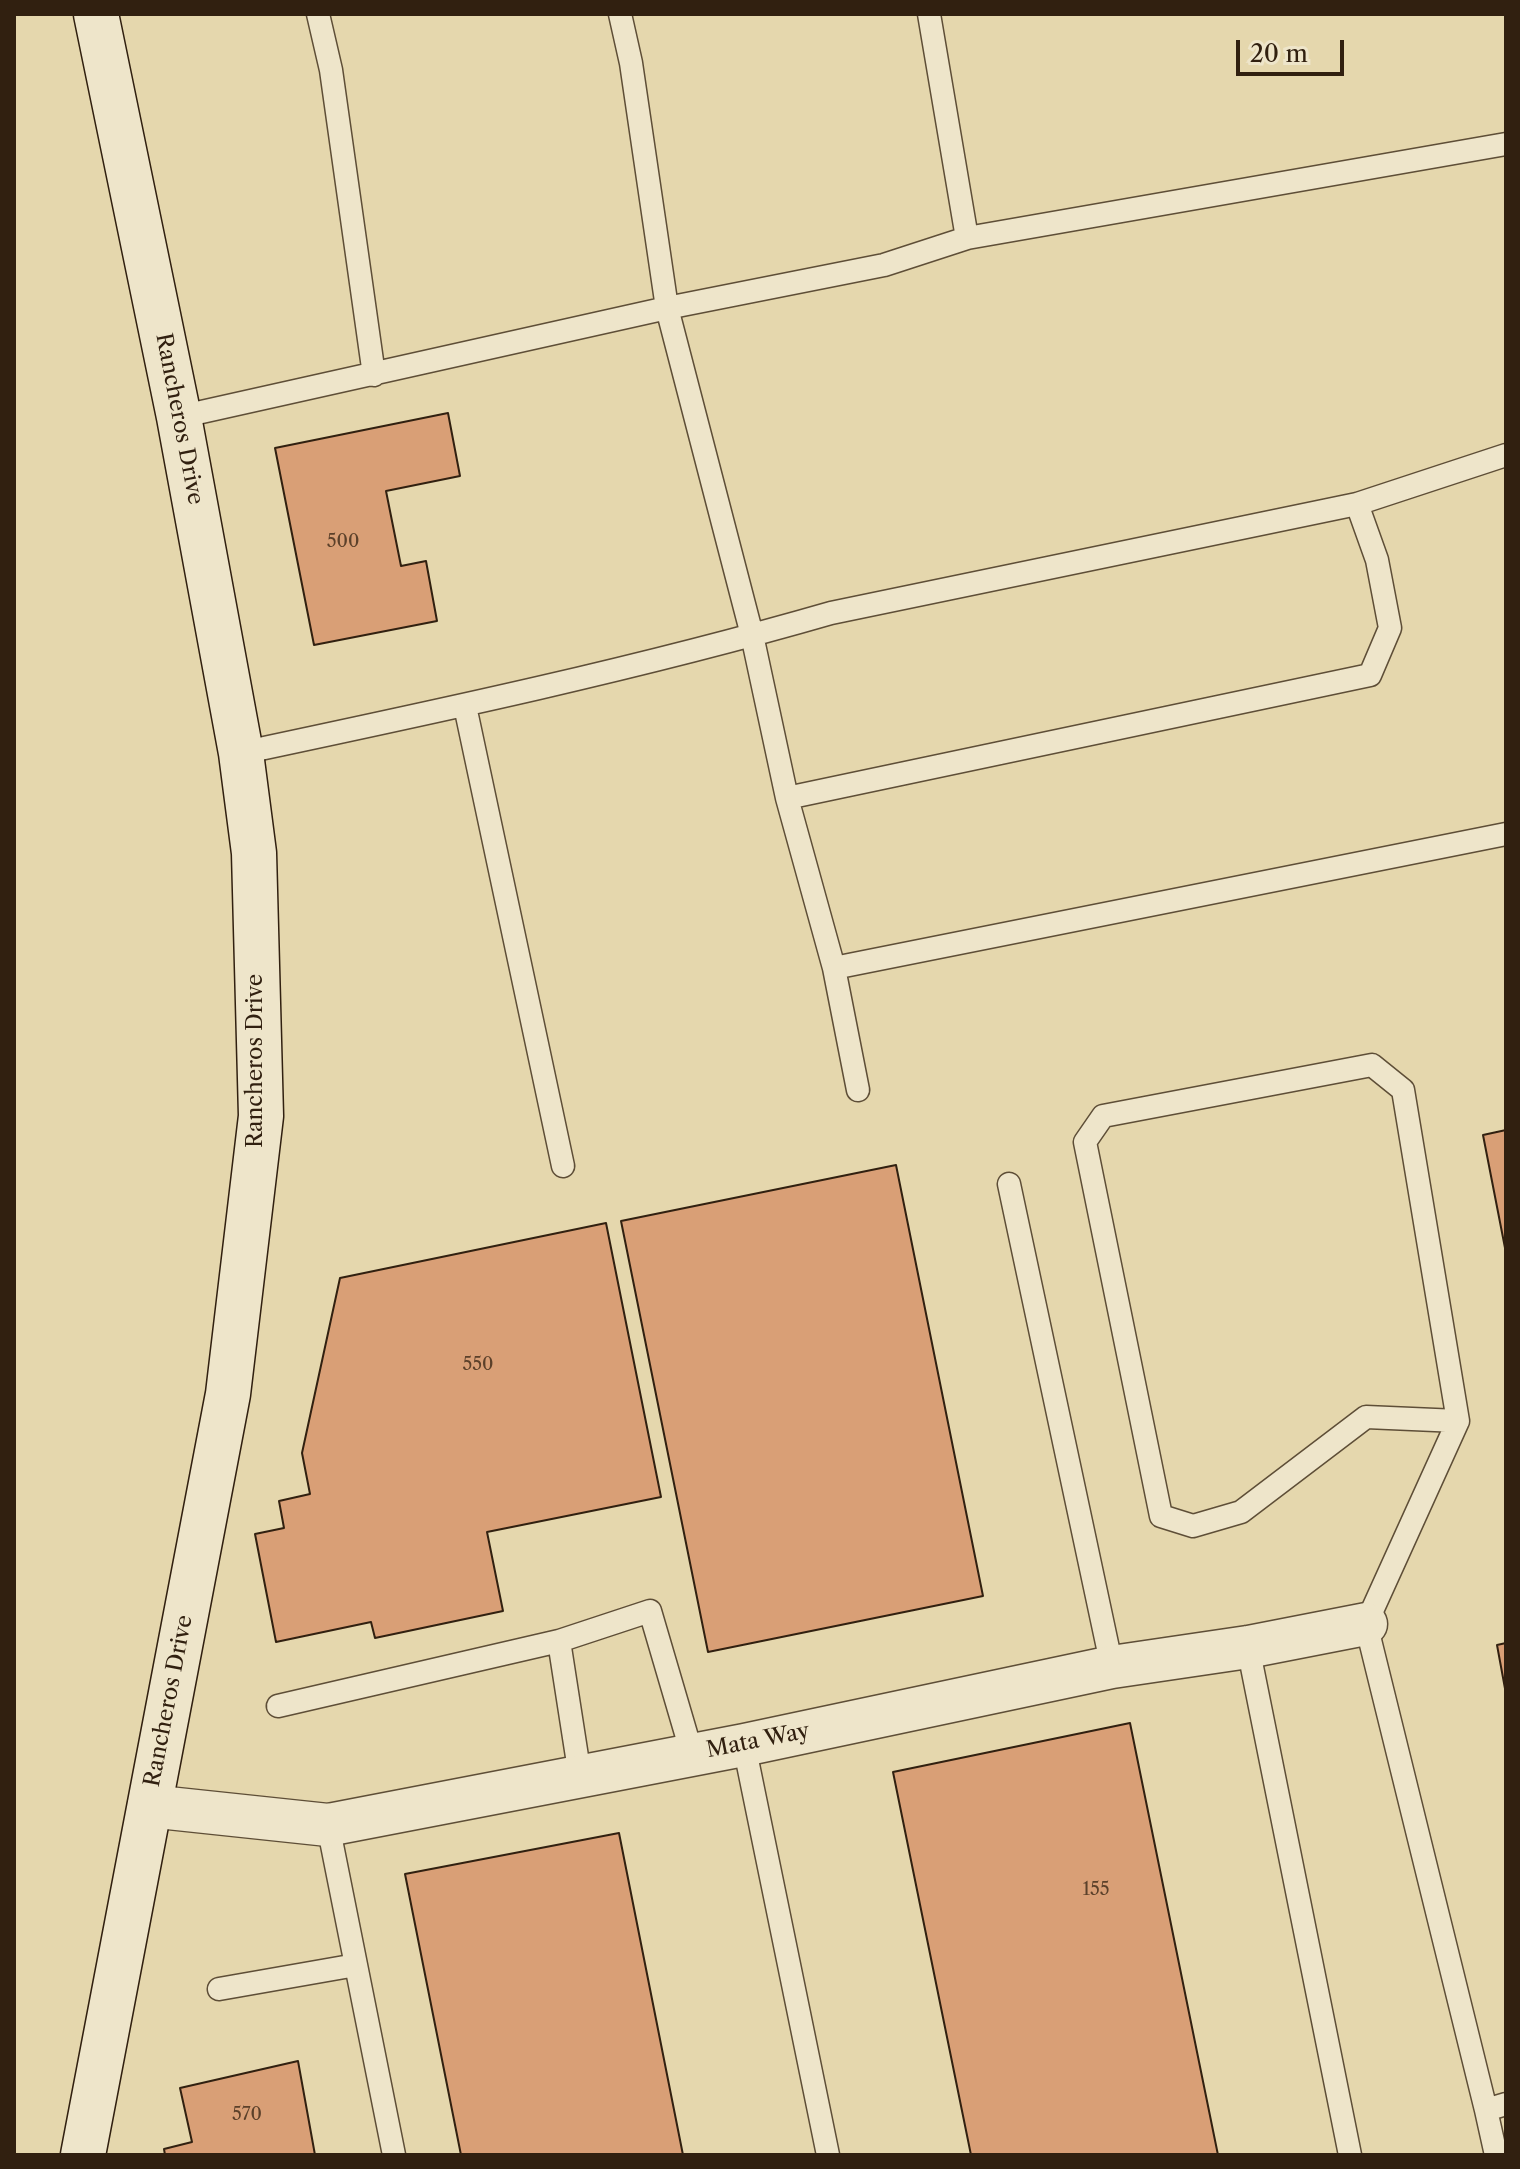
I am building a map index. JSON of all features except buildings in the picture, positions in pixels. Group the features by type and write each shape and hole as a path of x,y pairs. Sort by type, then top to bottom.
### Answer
{"main road":[{"name":"Rancheros Drive","path":"83,2155 228,1394 261,1116 254,853 241,753 179,417 96,14"}],"street":[{"name":"Mata Way","path":"149,1806 328,1825 744,1745 1112,1667 1248,1647 1366,1624"}],"lane":[{"path":"318,14 331,70 374,375"},
{"path":"620,14 631,63 667,308 752,635 787,798 834,968 858,1090"},
{"path":"929,14 967,238"},
{"path":"179,417 667,308 884,265 967,238 1506,144"},
{"path":"241,753 465,706 831,613 1357,504 1506,455"},
{"path":"787,798 1370,675 1390,628 1377,560 1357,504"},
{"path":"465,706 563,1166"},
{"path":"834,968 1506,834"},
{"path":"1458,1421 1366,1417 1241,1512 1193,1526 1161,1516 1085,1142 1103,1116 1372,1065 1403,1090 1458,1421 1366,1624 1496,2107 1496,2155"},
{"path":"1009,1184 1112,1667"},
{"path":"278,1706 559,1641 650,1611 692,1754"},
{"path":"559,1641 580,1776"},
{"path":"1248,1647 1350,2155"},
{"path":"744,1745 828,2155"},
{"path":"328,1825 394,2155"},
{"path":"219,1989 356,1965"}]}
